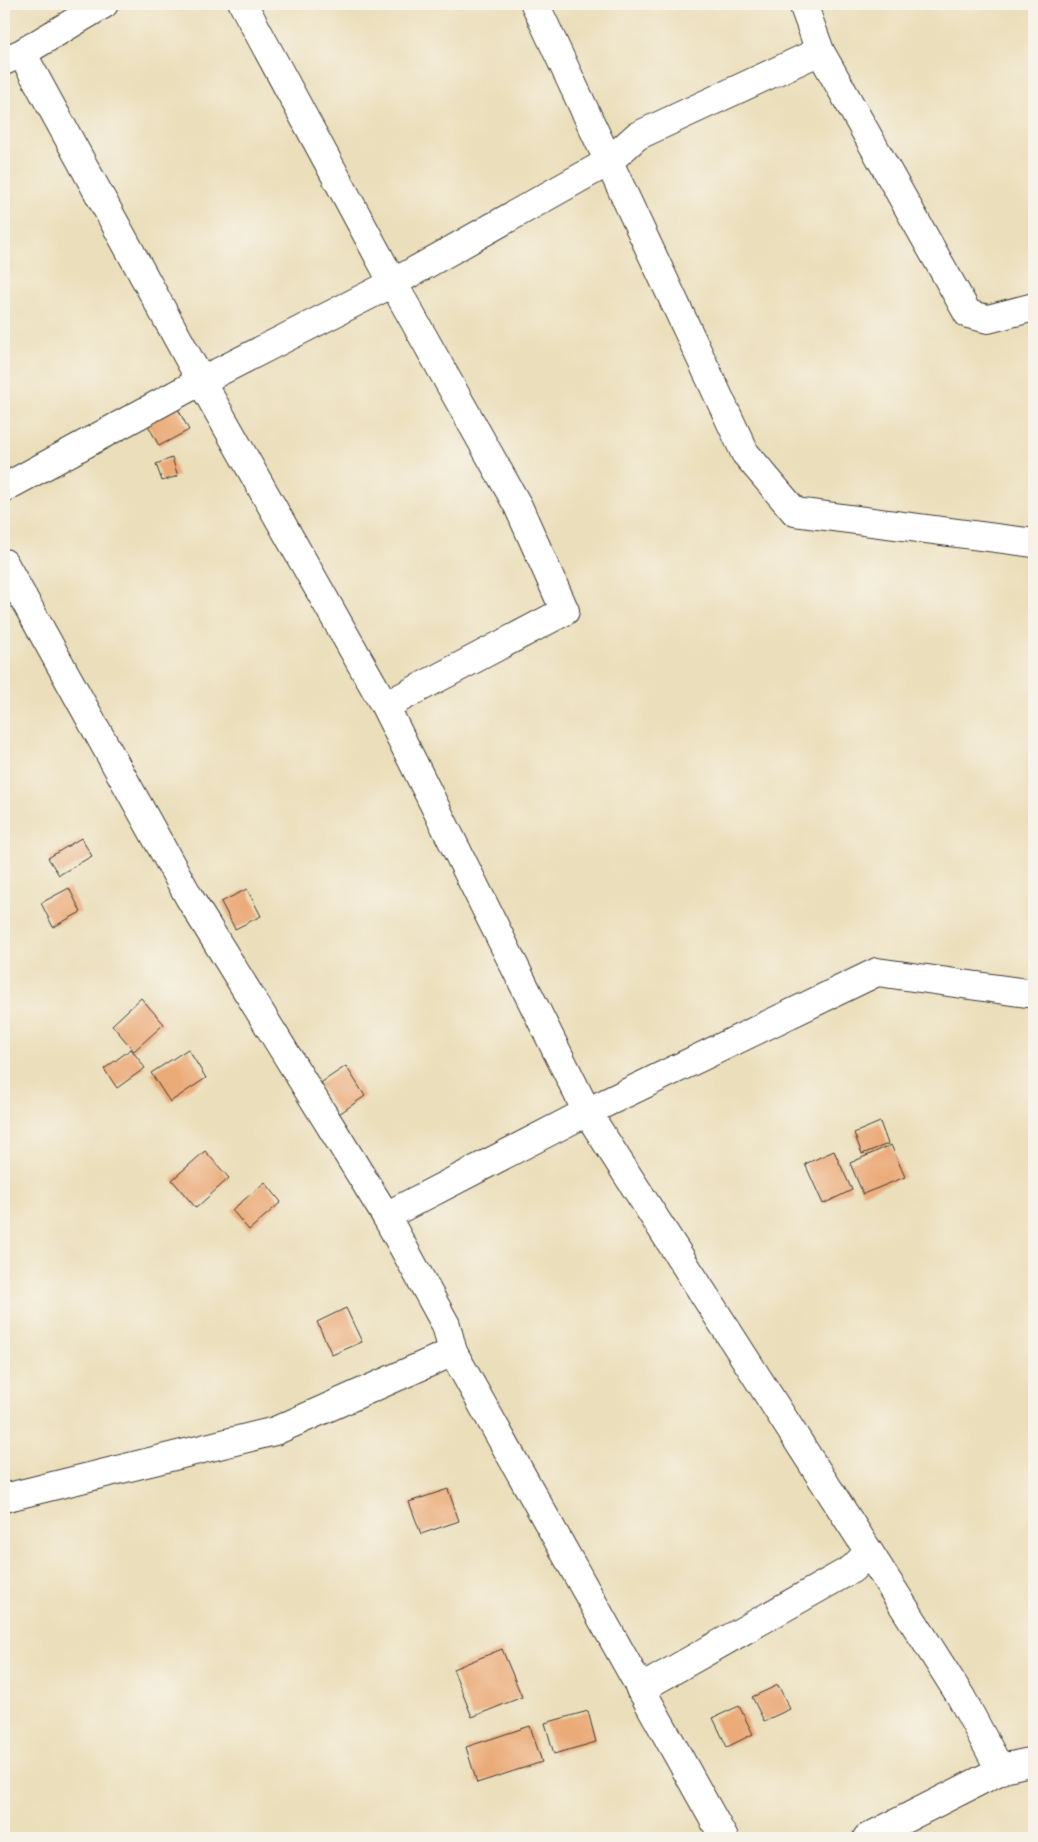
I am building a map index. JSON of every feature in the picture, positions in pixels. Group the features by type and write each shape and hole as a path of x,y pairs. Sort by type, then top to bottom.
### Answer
{"street":[{"path":"243,4 393,283 518,506 565,611 384,706"},
{"path":"535,4 745,453 795,512 1034,543"},
{"path":"804,4 820,50 968,314 988,319 1034,307"},
{"path":"93,6 13,57 201,381 384,706 587,1112 961,1697 996,1762 1007,1767"},
{"path":"4,488 201,381 393,283 608,162 637,136 820,50"},
{"path":"4,563 189,897 386,1216 446,1325 453,1352 724,1838"},
{"path":"386,1216 587,1112 877,972 1034,994"},
{"path":"4,1498 275,1431 453,1352"},
{"path":"640,1689 852,1569 869,1552"},
{"path":"867,1838 1007,1767 1034,1761"}],"building":[{"path":"169,392 189,430 159,446 139,408"},
{"path":"172,458 178,476 162,481 156,464"},
{"path":"81,838 92,856 59,875 48,858"},
{"path":"69,888 81,912 53,927 41,903"},
{"path":"247,889 261,916 235,929 221,902"},
{"path":"141,998 164,1024 134,1051 112,1025"},
{"path":"131,1049 145,1068 117,1088 104,1069"},
{"path":"188,1049 206,1078 170,1102 151,1073"},
{"path":"346,1066 365,1096 339,1114 319,1084"},
{"path":"880,1122 888,1144 862,1154 854,1133"},
{"path":"891,1145 905,1177 863,1194 850,1163"},
{"path":"205,1151 229,1178 196,1208 172,1180"},
{"path":"834,1151 852,1190 823,1204 805,1164"},
{"path":"265,1182 281,1202 249,1230 232,1210"},
{"path":"346,1308 362,1342 332,1355 317,1322"},
{"path":"448,1489 459,1521 421,1534 409,1502"},
{"path":"502,1649 522,1697 472,1717 453,1669"},
{"path":"778,1685 790,1709 764,1721 752,1697"},
{"path":"739,1706 753,1734 727,1747 713,1718"},
{"path":"588,1711 596,1742 554,1754 545,1723"},
{"path":"530,1726 542,1762 477,1783 466,1747"}]}
